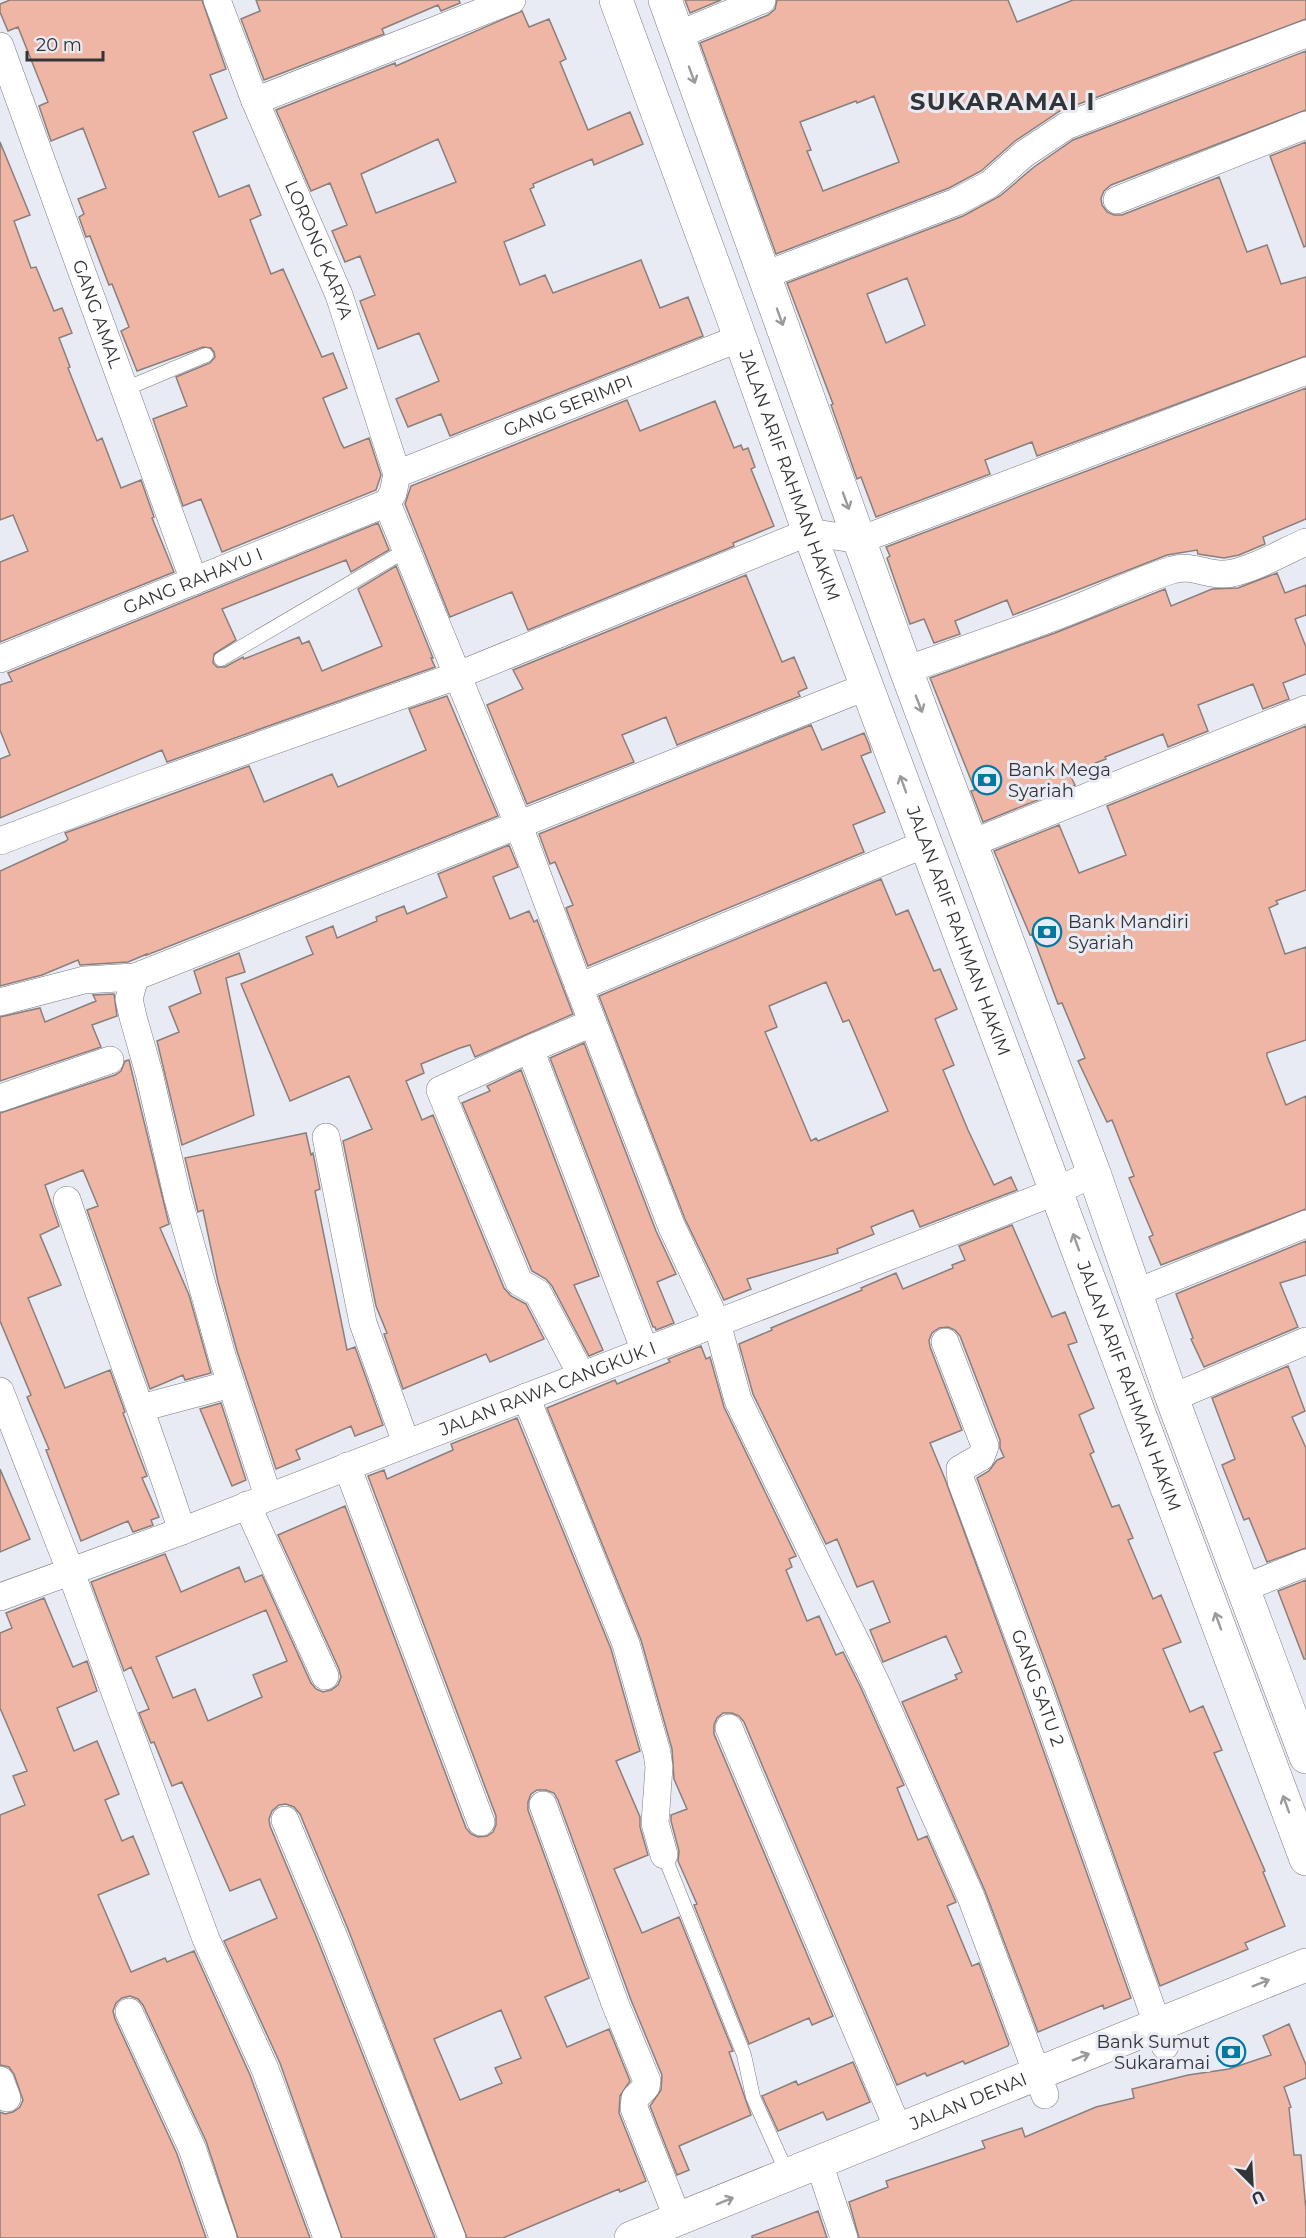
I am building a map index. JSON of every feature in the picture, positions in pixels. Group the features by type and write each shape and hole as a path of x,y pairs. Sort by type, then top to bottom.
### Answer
{"main road":[{"name":"JALAN ARIF RAHMAN HAKIM","path":"616,0 925,844 1306,1859"},
{"name":"JALAN ARIF RAHMAN HAKIM","path":"664,0 906,670 1094,1173 1172,1398 1306,1757"},
{"name":"JALAN DENAI","path":"632,2238 685,2229 1161,2036 1306,1965"},
{"name":"JALAN DENAI","path":"1161,2036 1306,1989"},
{"name":"JALAN DENAI","path":"685,2229 788,2175 822,2173 899,2131 1040,2085"}],"street":[{"name":"LORONG KARYA","path":"217,0 255,100 339,295 397,474"},
{"path":"255,100 512,0"},
{"path":"678,35 762,0"},
{"path":"765,275 956,202 990,184 1024,154 1066,126 1306,34"},
{"name":"GANG AMAL","path":"0,46 195,581"},
{"path":"1117,200 1306,124"},
{"name":"GANG SERIMPI","path":"397,474 740,338"},
{"path":"0,841 157,782 456,676 809,531 860,540 1306,371"},
{"path":"397,474 393,493 387,503 519,826 592,1023 671,1225 717,1323 738,1400 876,1683 971,1896 1040,2085"},
{"name":"GANG RAHAYU I","path":"0,659 387,503"},
{"path":"906,670 1071,611 1160,574 1193,567 1206,573 1227,574 1250,567 1306,542"},
{"path":"0,1002 84,980 135,977 868,686"},
{"path":"972,843 1306,709"},
{"path":"579,987 925,844"},
{"path":"135,977 129,999 133,1017 149,1073 177,1195 231,1384 258,1501 325,1676"},
{"path":"581,1374 538,1293 519,1282 440,1090 592,1023"},
{"path":"530,1049 645,1351"},
{"path":"0,1098 110,1060"},
{"path":"326,1137 363,1323 406,1443"},
{"name":"JALAN RAWA CANGKUK I","path":"0,1596 258,1501 1057,1191 1094,1173"},
{"path":"67,1200 182,1530"},
{"path":"1136,1293 1306,1224"},
{"path":"1172,1398 1306,1341"},
{"name":"GANG SATU 2","path":"945,1342 985,1446 981,1457 960,1469 961,1481 1038,1688 1161,2036"},
{"path":"141,1408 231,1384"},
{"path":"0,1391 70,1570 206,1939 265,2069 327,2238"},
{"path":"526,1397 626,1644 658,1760 655,1823 664,1855"},
{"path":"347,1466 481,1822"},
{"path":"1244,1588 1306,1563"},
{"path":"729,1728 899,2131"},
{"path":"543,1805 616,2006 647,2081 646,2087 635,2098 634,2108 685,2229"},
{"path":"285,1820 333,1935 452,2238"},
{"path":"129,2012 192,2148 223,2238"},
{"path":"822,2173 844,2238"}],"lane":[{"path":"125,389 206,355"},
{"path":"221,658 396,556 408,552"},
{"path":"664,1855 744,2055 753,2097 788,2175"}],"building":[{"path":"10,0 202,0 226,69 210,75 227,118 193,132 219,197 249,185 261,215 250,220 271,274 283,269 322,357 333,353 347,388 323,398 341,443 344,448 369,438 381,475 376,490 222,552 201,499 183,506 153,419 187,406 176,377 210,363 215,357 214,352 211,348 203,347 137,371 121,331 129,327 112,284 109,285 90,236 86,237 79,217 84,214 78,199 106,188 83,128 51,141 39,106 48,102 18,27 8,31 0,12 0,4"},
{"path":"256,0 459,0 460,3 441,11 438,5 382,29 384,34 264,80 241,19 260,11"},
{"path":"685,0 721,0 690,13"},
{"path":"777,0 1008,0 1017,22 1073,0 1306,0 1306,19 1060,111 1015,141 981,171 949,188 776,254 700,43 768,15 775,9","holes":["874,96 899,162 823,191 807,151 811,150 800,122"]},
{"path":"522,11 529,27 549,19 566,59 560,62 588,130 630,112 643,144 594,165 592,159 533,184 534,187 530,189 545,225 504,242 520,285 545,275 553,293 641,260 660,308 688,297 703,336 450,436 441,414 408,427 396,399 439,381 419,333 378,349 360,301 375,295 360,256 345,262 332,231 347,225 330,183 311,191 276,110 395,63 396,66","holes":["438,139 456,182 376,213 361,174"]},
{"path":"1306,51 1306,110 1111,185 1104,191 1101,198 1102,205 1107,212 1122,215 1219,177 1247,252 1267,245 1281,284 1306,277 1306,356 1037,456 1032,442 985,460 990,474 876,517 861,477 857,479 831,405 833,404 787,283 963,216 1000,196 1034,167 1073,140","holes":["907,278 925,325 886,343 867,294"]},
{"path":"0,142 30,215 14,221 31,268 36,267 54,311 62,308 72,333 59,338 70,367 68,368 97,441 102,438 121,488 141,480 154,517 152,518 174,572 0,642 0,562 28,551 13,515 0,520"},
{"path":"1306,142 1306,246 1304,247 1270,156"},
{"path":"1306,388 1306,519 1263,537 1265,544 1239,555 1224,558 1198,554 1197,550 1167,555 1013,615 1007,600 955,621 960,634 934,643 924,619 910,624 887,558 890,556 886,547"},
{"path":"627,400 640,431 715,401 734,448 741,445 743,450 748,448 755,467 751,469 774,526 733,543 734,546 528,630 512,592 450,617 405,504 411,486"},
{"path":"378,523 389,550 351,572 346,560 222,609 236,640 214,654 213,663 217,667 225,667 243,657 244,659 299,637 302,644 309,641 322,671 382,646 358,589 396,566 435,667 167,762 162,750 0,818 0,759 10,755 0,730 0,685 12,681 8,673"},
{"path":"1277,573 1285,593 1306,585 1306,615 1295,619 1306,647 1306,674 1283,683 1289,699 1263,709 1253,684 1198,705 1208,731 1168,747 1163,734 1105,757 1106,759 1069,773 1075,785 983,822 971,791 975,790 930,678 1055,633 1165,589 1171,606 1212,589 1238,588"},
{"path":"746,575 782,662 794,657 807,688 798,692 800,696 677,745 666,717 622,735 634,762 527,804 487,705 523,689 513,670"},
{"path":"447,696 498,816 128,962 80,965 78,960 42,975 0,986 0,871 66,841 68,839 65,833 249,766 264,802 332,774 338,787 426,750 409,709"},
{"path":"811,725 822,750 864,733 871,752 861,756 885,812 853,825 864,852 588,966 566,908 573,905 555,862 550,864 539,834"},
{"path":"1306,726 1306,890 1276,901 1278,904 1269,908 1285,954 1306,947 1306,1040 1267,1053 1267,1056 1286,1105 1306,1096 1306,1209 1161,1265 1149,1237 1153,1235 1129,1178 1134,1176 1112,1120 1107,1122 1078,1061 1085,1058 1062,1003 1058,1004 1032,934 1030,935 994,851 1059,825 1079,873 1126,855 1107,806"},
{"path":"509,845 518,867 493,877 510,919 529,911 534,922 537,920 573,1014 475,1057 470,1045 460,1048 421,1064 424,1073 406,1081 422,1120 433,1115 504,1288 511,1296 526,1304 544,1339 490,1362 486,1354 403,1389 384,1334 387,1333 376,1306 343,1141 372,1129 349,1076 290,1101 241,984 313,954 306,937 333,926 337,938 377,921 376,917 404,906 407,914 447,897 438,874"},
{"path":"881,879 896,915 908,910 934,971 940,969 957,1009 935,1019 954,1065 943,1070 968,1130 994,1185 1011,1177 1017,1190 920,1227 913,1210 871,1227 874,1234 837,1249 838,1253 747,1279 751,1289 724,1300 685,1219 599,996","holes":["826,982 843,1022 849,1020 888,1111 818,1141 816,1138 811,1141 765,1032 777,1027 769,1006"]},
{"path":"239,953 245,972 226,978 254,1115 182,1145 157,1041 179,1032 169,1007 201,993 194,971"},
{"path":"114,994 117,1016 92,1025 101,1047 0,1081 0,1017 40,1008 45,1022 96,1001 93,995"},
{"path":"584,1043 656,1231 676,1274 657,1282 674,1323 656,1330 550,1058"},
{"path":"129,1060 169,1224 160,1228 189,1295 211,1373 185,1380 183,1375 150,1389 87,1210 98,1206 83,1170 45,1185 59,1226 40,1235 61,1285 28,1298 65,1388 110,1370 125,1412 123,1413 147,1476 142,1478 159,1517 151,1520 153,1525 133,1532 128,1521 81,1541 46,1450 49,1449 27,1397 31,1395 0,1321 0,1113 115,1075 121,1071 125,1061"},
{"path":"521,1070 599,1276 574,1285 603,1350 589,1356 552,1286 546,1279 532,1271 462,1103 490,1091 487,1086"},
{"path":"306,1133 311,1155 313,1153 320,1189 315,1191 347,1350 355,1347 383,1425 355,1436 351,1426 296,1450 300,1459 276,1469 237,1351 218,1282 203,1210 198,1212 185,1158"},
{"path":"1012,1225 1052,1317 1065,1312 1077,1342 1068,1345 1094,1408 1079,1415 1094,1452 1090,1454 1112,1507 1119,1505 1133,1538 1128,1540 1153,1599 1161,1595 1181,1642 1163,1649 1190,1712 1203,1706 1222,1750 1214,1753 1265,1871 1263,1872 1285,1926 1245,1943 1248,1949 1160,1986 1053,1683 977,1478 989,1471 997,1460 1004,1457 1000,1448 1000,1440 960,1336 948,1327 939,1328 932,1333 929,1340 930,1347 962,1430 930,1443 1023,1693 1131,1998 1104,2009 1103,2005 1038,2032 985,1891 902,1702 957,1679 955,1675 962,1672 946,1636 883,1662 870,1630 890,1622 873,1581 857,1587 837,1539 826,1544 753,1394 739,1344 896,1273 903,1289 953,1268 952,1265 965,1260 959,1246"},
{"path":"1306,1241 1306,1275 1280,1283 1298,1327 1204,1367 1191,1339 1193,1338 1176,1294"},
{"path":"701,1346 706,1359 710,1357 724,1407 796,1556 789,1559 792,1567 786,1570 807,1621 819,1616 836,1655 843,1652 861,1688 904,1785 897,1788 918,1840 927,1836 956,1902 947,1906 972,1966 979,1963 1009,2044 965,2064 963,2061 897,2085 744,1722 732,1713 723,1713 717,1718 714,1734 833,2016 812,2025 809,2018 749,2044 694,1905 697,1904 678,1861 679,1851 671,1821 671,1815 687,1809 674,1779 672,1749 641,1640 547,1408 615,1380 617,1384 670,1362 668,1359"},
{"path":"1288,1366 1305,1411 1292,1417 1306,1448 1306,1548 1267,1562 1249,1518 1244,1520 1222,1465 1235,1459 1212,1398"},
{"path":"221,1403 246,1480 232,1486 200,1409"},
{"path":"517,1418 611,1649 640,1751 616,1761 640,1817 640,1827 648,1855 614,1869 642,1933 679,1917 733,2051 729,2052 751,2115 679,2146 689,2170 677,2175 650,2106 661,2090 662,2075 631,2000 558,1800 554,1793 537,1790 531,1794 528,1810 589,1978 545,1997 567,2047 609,2029 630,2081 620,2096 619,2113 646,2181 620,2192 619,2189 503,2238 467,2238 348,1929 300,1814 294,1807 286,1804 279,1805 272,1811 269,1819 270,1826 318,1941 435,2238 342,2238 280,2063 224,1941 277,1918 260,1879 230,1891 182,1782 172,1786 154,1742 151,1743 139,1713 149,1709 131,1667 124,1671 91,1582 165,1554 181,1592 239,1567 245,1582 262,1575 311,1683 323,1692 331,1690 338,1685 341,1677 339,1669 278,1535 345,1506 466,1828 478,1837 487,1836 493,1832 496,1816 368,1476 384,1470 387,1479 453,1450 451,1444","holes":["266,1610 287,1661 253,1675 262,1697 208,1721 195,1689 173,1698 156,1657","501,2010 521,2058 495,2068 502,2083 460,2100 434,2039"]},
{"path":"0,1469 30,1539 0,1552"},
{"path":"1306,1580 1306,1659 1304,1659 1278,1591"},
{"path":"44,1598 73,1667 87,1661 97,1691 57,1708 74,1751 97,1741 119,1794 105,1800 122,1841 133,1836 149,1874 98,1895 131,1972 165,1958 167,1962 194,1951 250,2075 310,2238 238,2238 206,2141 143,2005 138,1999 130,1996 116,2003 113,2011 115,2019 177,2154 206,2238 0,2238 0,2112 5,2114 13,2112 20,2107 23,2100 14,2074 9,2067 0,2065 0,1815 25,1805 13,1776 27,1771 0,1708 0,1633 12,1628 6,1613"},
{"path":"1289,2024 1306,2065 1306,2078 1284,2087 1291,2107 1289,2108 1294,2155 1301,2155 1306,2238 859,2238 849,2202 888,2187 886,2181 985,2148 982,2141 1022,2128 1025,2137 1096,2107 1134,2098 1132,2089 1188,2075 1229,2069 1271,2055 1263,2036"},
{"path":"853,2062 870,2102 827,2120 823,2112 778,2131 762,2096 796,2081 798,2085"},
{"path":"818,2211 827,2238 752,2238 752,2236"}],"place":[{"name":"Bank Mega Syariah","path":"987,780"},
{"name":"Bank Mandiri Syariah","path":"1047,932"},
{"name":"Bank Sumut Sukaramai","path":"1231,2052"}],"district":[{"name":"SUKARAMAI I","path":"1003,102"}]}
